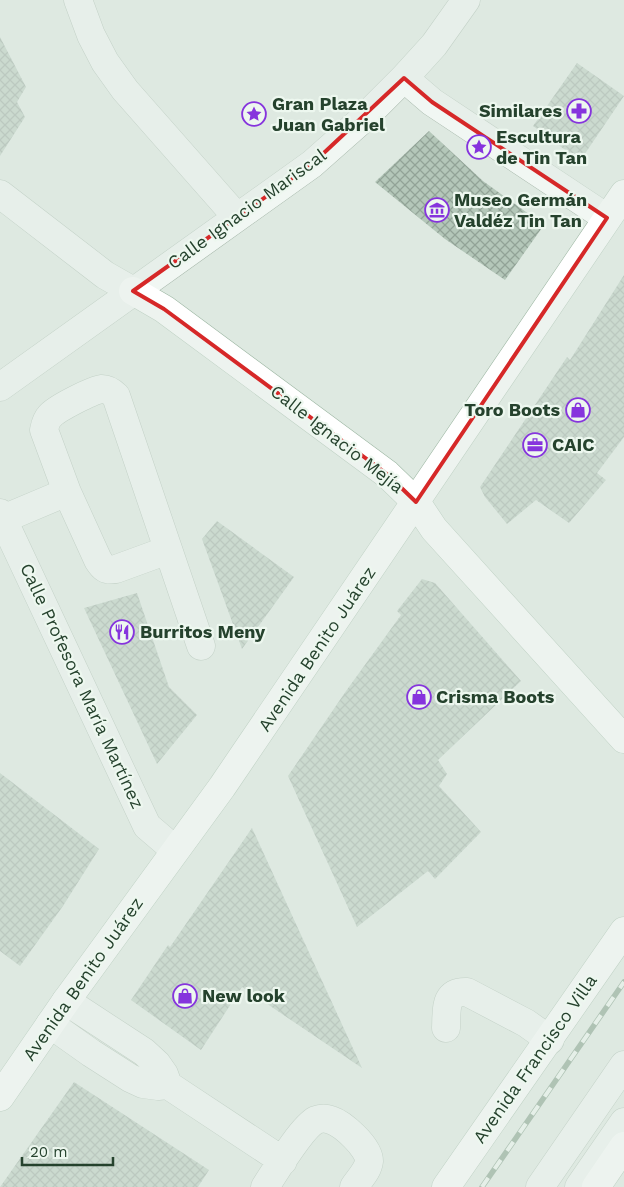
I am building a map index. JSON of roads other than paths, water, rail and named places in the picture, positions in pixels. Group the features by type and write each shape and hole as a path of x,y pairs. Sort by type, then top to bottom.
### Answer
{"main road":[{"name":"Avenida Benito Juárez","path":"0,1097 66,1001 222,787 287,693 624,194"},
{"name":"Calle Ignacio Mejía","path":"133,291 164,310 379,468 416,502 434,529 624,739"},
{"name":"Avenida Francisco Villa","path":"453,1176 550,1040 624,931"},
{"path":"596,1187 624,1146"}],"street":[{"path":"78,0 91,35 105,62 125,90 236,216"},
{"name":"Calle Ignacio Mariscal","path":"0,387 173,264 236,216 312,164 364,118 404,78 434,45 466,0"},
{"path":"404,78 432,102 607,218"},
{"name":"Calle Ignacio Mejía","path":"0,194 105,275 133,291"},
{"path":"168,550 116,569 104,568 98,560 67,492 44,430 50,415 86,395 103,389 110,391 116,396 201,646"},
{"path":"1,516 67,492"},
{"name":"Calle Profesora María Martínez","path":"1,516 147,826 175,850"},
{"path":"446,1028 448,1000 459,992 467,992 526,1023 550,1040"},
{"path":"66,1001 144,1052 160,1069 168,1085 283,1161"},
{"path":"50,1024 130,1078 143,1084 168,1085"},
{"path":"540,1187 624,1065"},
{"path":"265,1187 310,1124 325,1118 332,1120 362,1143 367,1153 369,1161 366,1170 354,1187"},
{"path":"579,1187 624,1122"}],"railway":[{"path":"482,1187 624,982"}],"place":[{"name":"Similares","path":"579,111"},
{"name":"Gran Plaza Juan Gabriel","path":"254,114"},
{"name":"Escultura de Tin Tan","path":"479,147"},
{"name":"Museo Germán Valdéz Tin Tan","path":"437,210"},
{"name":"Toro Boots","path":"578,410"},
{"name":"CAIC","path":"535,445"},
{"name":"Burritos Meny","path":"122,632"},
{"name":"Crisma Boots","path":"419,697"},
{"name":"New look","path":"185,996"}]}
